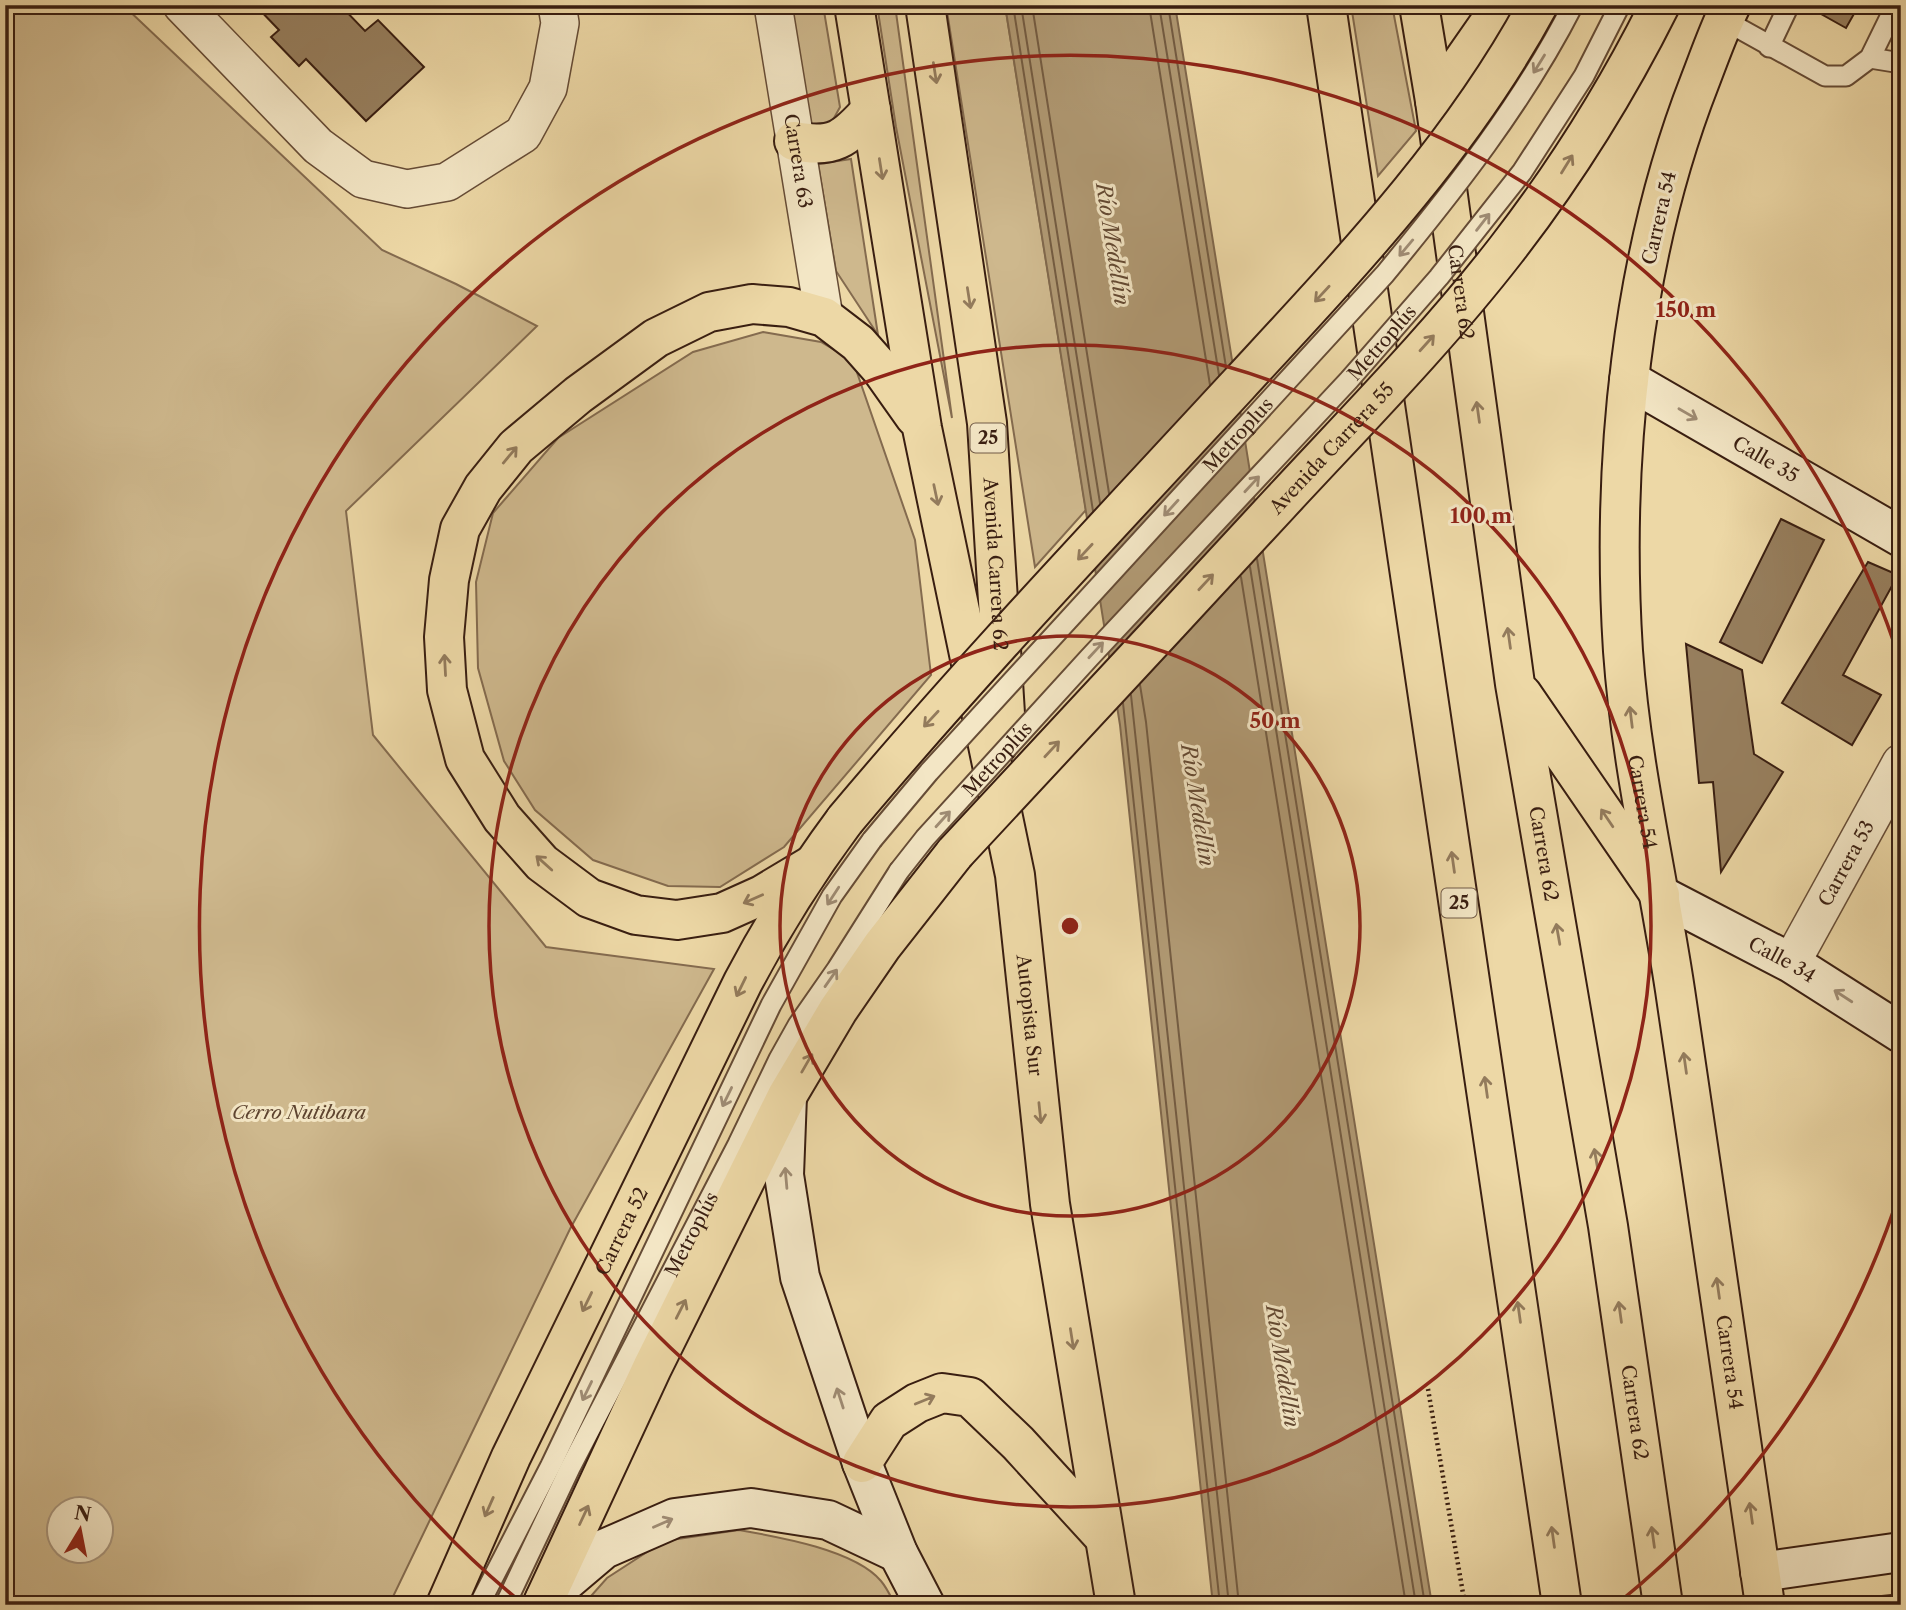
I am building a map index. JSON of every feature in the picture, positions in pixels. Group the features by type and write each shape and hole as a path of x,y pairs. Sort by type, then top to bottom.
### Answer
{"main road":[{"name":"25","path":"854,5 922,428"},
{"name":"Avenida Carrera 62","path":"925,5 988,423 1016,875"},
{"name":"25","path":"1326,5 1562,1605"},
{"path":"1419,5 1435,101"},
{"path":"1435,101 1502,5"},
{"path":"858,830 920,730 1334,281 1402,203 1461,128 1514,50 1538,5"},
{"name":"Avenida Carrera 55","path":"787,1096 838,1010 882,946 955,853 1363,414 1506,250 1560,176 1610,97 1660,5"},
{"name":"Carrera 54","path":"1728,13 1679,134 1648,259 1629,380 1620,528 1623,652 1638,780 1660,895 1762,1588"},
{"name":"Carrera 62","path":"1435,101 1515,684 1608,1226 1663,1605"},
{"path":"794,141 819,144 835,142 845,137 871,110"},
{"path":"812,864 762,895 722,913 677,920 636,915 589,898 542,863 502,818 465,759 447,690 444,637 449,580 460,529 483,488 516,447 578,395 656,338 709,312 752,304 789,307 824,317 858,343 881,369 922,428"},
{"name":"Autopista Sur","path":"922,428 1016,875 1049,1204 1116,1605"},
{"path":"1515,684 1660,895"},
{"name":"Carrera 52","path":"446,1605 512,1457 762,946 812,864 858,830"},
{"path":"544,1602 652,1368 787,1096"},
{"path":"862,1463 889,1421 916,1403 942,1393 970,1397 1018,1443 1104,1537"}],"street":[{"path":"182,5 318,146 363,179 407,188 447,182 523,135 548,88 560,23 556,5"},
{"name":"Carrera 63","path":"773,5 824,317"},
{"name":"Calle 35","path":"1629,380 1901,537"},
{"name":"Carrera 53","path":"1791,963 1901,763"},
{"name":"Calle 34","path":"1660,895 1791,963 1901,1033"},
{"path":"787,1096 784,1175 800,1277 862,1463 898,1553 925,1605"},
{"path":"544,1602 604,1549 675,1518 751,1508 828,1520 898,1553"},
{"path":"1762,1588 1901,1552"}],"lane":[{"name":"Metroplus","path":"858,830 929,772 1385,274 1457,187 1508,115 1573,5"},
{"name":"Metroplús","path":"505,1605 570,1468 798,1024 837,970 899,871 971,788 1349,380 1439,277 1522,172 1584,76 1620,5"},
{"path":"1769,47 1790,5"},
{"path":"1728,13 1769,47 1825,76 1846,76 1870,58 1896,5"},
{"path":"1870,58 1901,64"},
{"name":"Metroplús","path":"479,1605 551,1465 771,1005 832,895 858,830"}],"path":[{"path":"5,116 12,140 5,181"},
{"path":"1427,1389 1465,1605"}],"green space":[{"name":"Cerro Nutibara","path":"5,5 123,5 382,250 537,326 346,511 373,735 546,947 714,969 570,1229 389,1605 5,1605"},
{"path":"789,5 823,5 840,107 834,118 824,126 812,125 804,112"},
{"path":"877,5 895,5 952,418 896,127"},
{"path":"946,5 1005,5 1086,510 1035,567"},
{"path":"1351,5 1392,5 1416,131 1378,176"},
{"path":"851,159 878,335 836,271 818,164"},
{"path":"763,332 821,342 853,361 915,540 931,675 784,847 720,887 668,886 593,860 535,810 504,761 478,668 476,582 493,513 558,438 693,352"},
{"path":"739,1530 815,1546 853,1561 881,1581 895,1605 583,1605 607,1578 664,1541"}],"water":[{"name":"Río Medellín","path":"1005,5 1175,5 1432,1605 1213,1605 1120,725"}],"building":[{"path":"255,5 340,5 365,31 378,20 424,67 366,121 306,59 299,66 271,37 279,30"},
{"path":"1805,5 1859,5 1846,28"},
{"path":"1781,519 1824,540 1762,663 1720,642"},
{"path":"1868,562 1898,575 1843,675 1881,695 1852,745 1782,703"},
{"path":"1686,644 1742,670 1754,754 1783,772 1721,872 1713,782 1699,783"},
{"path":"1901,1594 1901,1605 1829,1605 1831,1601"}]}
